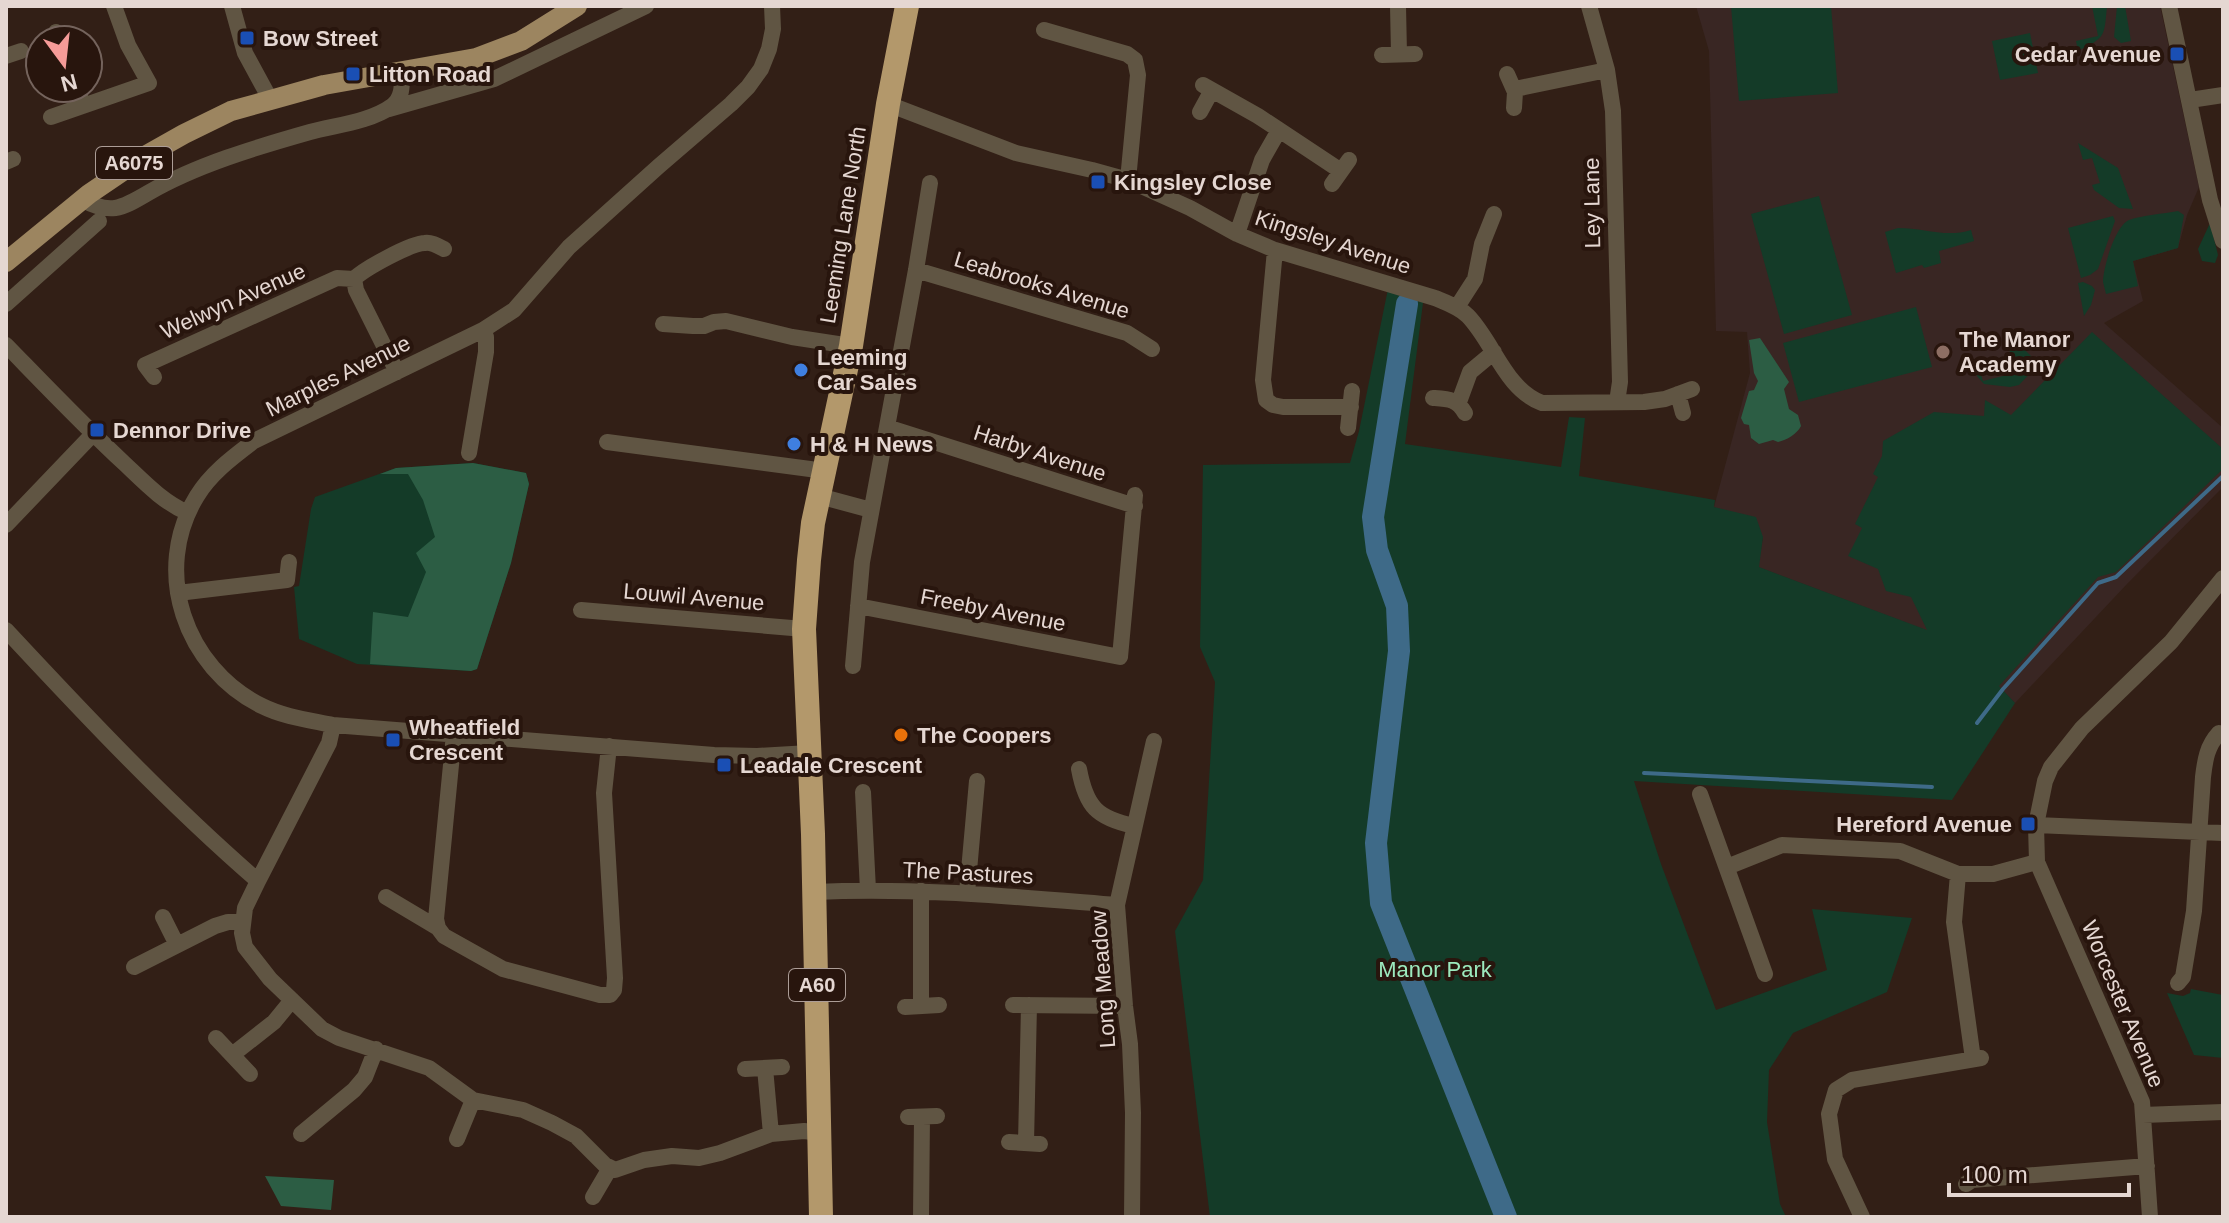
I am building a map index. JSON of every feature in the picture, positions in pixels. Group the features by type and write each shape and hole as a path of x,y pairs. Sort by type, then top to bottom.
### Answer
{"highway":[{"name":"Leeming Lane North","path":"821,1217 815,892 804,629 809,560 819,496 851,346 888,104 907,6"}],"main road":[{"name":"A6075","path":"9,254 81,199 145,156 231,111 324,85 468,60 497,52 521,41 577,6"}],"street":[{"path":"232,6 245,53 270,99"},
{"path":"81,199 103,209 120,208 180,177 281,140 494,79 646,6"},
{"name":"Marples Avenue","path":"772,6 773,29 769,49 761,69 748,87 569,247 514,310 483,330 254,441 231,458 198,494 188,513 179,536 176,571 184,618 202,656 218,675 241,694 263,707 293,717 333,725 714,755 809,753"},
{"path":"1398,6 1399,54"},
{"name":"Ley Lane","path":"1589,6 1607,70 1613,111 1620,382 1617,402"},
{"path":"2169,6 2210,200 2223,241"},
{"path":"51,117 149,83 128,45 117,14"},
{"path":"1054,28 1127,54 1135,60 1138,75 1128,180"},
{"path":"1514,108 1511,82 1607,70"},
{"path":"385,110 397,101 402,88 402,72"},
{"path":"1200,112 1207,88 1341,171"},
{"path":"2190,100 2223,95"},
{"name":"Kingsley Avenue","path":"888,104 1016,153 1128,180 1275,250 1457,307 1468,316 1511,378 1530,398 1554,404 1617,402 1655,400 1685,392 1683,413"},
{"path":"1237,234 1262,160 1279,130"},
{"path":"853,666 862,562 930,183"},
{"path":"1457,307 1475,279 1482,244 1494,214"},
{"path":"6,304 99,221"},
{"name":"Welwyn Avenue","path":"154,377 145,365 337,278 354,279 361,272 414,245 428,242 444,249"},
{"path":"1275,250 1263,380 1266,400 1283,407 1352,399 1348,428"},
{"name":"Leabrooks Avenue","path":"916,270 1127,333 1151,350"},
{"path":"354,279 356,290 397,372"},
{"path":"681,307 671,325 704,326 726,321 792,337 851,346"},
{"path":"469,453 486,352 483,330"},
{"path":"6,345 93,434 167,503 188,513"},
{"path":"1433,398 1454,400 1462,408 1465,380 1494,352"},
{"name":"Harby Avenue","path":"887,427 1135,501 1120,657"},
{"path":"15,524 93,434"},
{"path":"607,442 825,471"},
{"path":"819,496 871,510"},
{"path":"178,593 287,580 289,562"},
{"name":"Worcester Avenue","path":"2150,1217 2142,1102 2037,862 2036,825 2051,767 2082,728 2171,642 2221,583"},
{"name":"Freeby Avenue","path":"858,606 1120,657"},
{"name":"Louwil Avenue","path":"581,610 804,629"},
{"path":"6,630 142,773 258,881"},
{"path":"333,725 329,743 258,881 242,922 245,947 253,959 322,1029 339,1038 429,1068 473,1100 523,1110 552,1123 576,1136 615,1170 644,1160 672,1156 699,1158 771,1134 820,1133"},
{"path":"2178,983 2183,977 2194,911 2206,756 2219,733"},
{"path":"438,928 436,919 454,734"},
{"name":"Long Meadow","path":"1132,1217 1130,1044 1117,905 1154,741"},
{"path":"386,897 438,928 444,936 503,969 610,995 614,990 615,978 604,793 609,746"},
{"path":"1079,769 1082,789 1090,805 1102,817 1134,826"},
{"path":"967,893 977,781"},
{"path":"1700,794 1765,974"},
{"path":"868,890 869,803"},
{"path":"975,809 993,811"},
{"path":"2036,825 2223,833"},
{"path":"1727,867 1782,845 1900,851 1958,874 1993,874 2037,862"},
{"path":"1862,1217 1835,1159 1829,1114 1836,1090 1852,1080 1977,1058 1954,922 1958,874"},
{"path":"921,891 913,1006 939,1005"},
{"name":"The Pastures","path":"815,892 921,891 1117,905"},
{"path":"163,917 177,945"},
{"path":"134,967 215,926 242,922"},
{"path":"232,1055 274,1022 292,1000"},
{"path":"1025,1143 1021,1005 1125,1006"},
{"path":"216,1038 250,1074"},
{"path":"301,1134 354,1090 365,1077 376,1049"},
{"path":"745,1069 773,1067 771,1134"},
{"path":"457,1139 473,1100"},
{"path":"2143,1115 2223,1112"},
{"path":"921,1217 922,1117"},
{"path":"1966,1184 1972,1180 2147,1166"},
{"path":"593,1197 610,1168"}],"shaded area":[{"name":"The Manor Academy","path":"1696,6 2160,6 2199,187 2178,248 2133,261 2143,301 2104,323 2223,428 2223,487 2015,703 1952,640 1758,567 1763,537 1714,507 1750,373 1747,332 1716,331 1709,51"}],"green space":[{"path":"1731,6 1831,6 1838,93 1739,101"},
{"path":"2092,6 2107,6 2104,30 2099,39 2078,51 2076,41 2098,36"},
{"path":"2117,6 2125,6 2131,41 2121,43 2114,37"},
{"path":"2030,33 2038,73 2000,80 1992,41"},
{"path":"2078,143 2118,168 2133,209 2119,208 2094,190 2092,185 2100,183 2092,158 2083,160"},
{"path":"1819,196 1852,315 1784,334 1751,214"},
{"path":"2178,211 2184,215 2178,248 2133,261 2138,286 2106,294 2103,282 2105,267 2124,224 2135,218"},
{"path":"2113,216 2115,221 2098,269 2081,278 2068,228"},
{"path":"2210,223 2218,255 2215,263 2202,261 2198,249"},
{"path":"1898,228 1944,233 1971,230 1974,241 1939,251 1941,263 1896,273 1885,232"},
{"path":"2083,282 2095,290 2084,316 2078,283"},
{"name":"Manor Park","path":"1389,284 1424,295 1405,444 1561,467 1569,417 1585,418 1579,476 1715,500 1714,507 1756,517 1763,537 1759,567 1927,630 1911,597 1886,591 1878,569 1848,556 1862,528 1855,524 1878,477 1873,474 1882,456 1883,441 1934,412 1984,416 1985,400 2011,415 2092,332 2223,449 2223,469 2116,572 2098,577 1999,686 2015,703 1952,800 1634,781 1661,864 1716,1010 1827,970 1812,909 1912,918 1887,992 1793,1033 1769,1070 1767,1122 1780,1204 1786,1217 1210,1217 1175,931 1203,880 1215,682 1200,647 1203,465 1350,463"},
{"path":"1916,307 1932,367 1799,402 1783,343"},
{"path":"1760,338 1789,382 1784,389 1789,409 1798,415 1801,426 1785,440 1759,444 1751,438 1749,425 1744,424 1741,418 1749,391 1754,390 1758,381 1749,340"},
{"path":"2020,345 2039,364 2019,385 1984,384 1974,366 1978,365 1983,381 2003,376 1999,360 2011,357 2009,348"},
{"path":"473,463 526,473 529,484 511,563 477,669 357,664 299,639 294,587 299,586 315,497 396,468"},
{"path":"473,463 526,473 529,484 511,563 477,669 370,664 373,612 408,617 426,572 416,553 435,537 423,500 408,474 380,474 396,468"},
{"path":"2191,989 2223,995 2223,1058 2194,1055 2167,993 2183,996"},
{"path":"265,1176 334,1180 331,1210 281,1206"}],"waterway":[{"path":"1407,304 1373,517 1377,550 1397,606 1399,651 1376,843 1381,903 1506,1217"},
{"path":"1977,723 2003,689 2098,583 2116,577 2223,476"},
{"path":"1644,773 1932,787"}],"place":[{"name":"Bow Street","path":"247,38"},
{"name":"Cedar Avenue","path":"2177,54"},
{"name":"Litton Road","path":"353,74"},
{"name":"Kingsley Close","path":"1098,182"},
{"name":"The Manor Academy","path":"1943,352"},
{"name":"Leeming Car Sales","path":"801,370"},
{"name":"Dennor Drive","path":"97,430"},
{"name":"H & H News","path":"794,444"},
{"name":"The Coopers","path":"901,735"},
{"name":"Wheatfield Crescent","path":"393,740"},
{"name":"Leadale Crescent","path":"724,765"},
{"name":"Hereford Avenue","path":"2028,824"}]}
